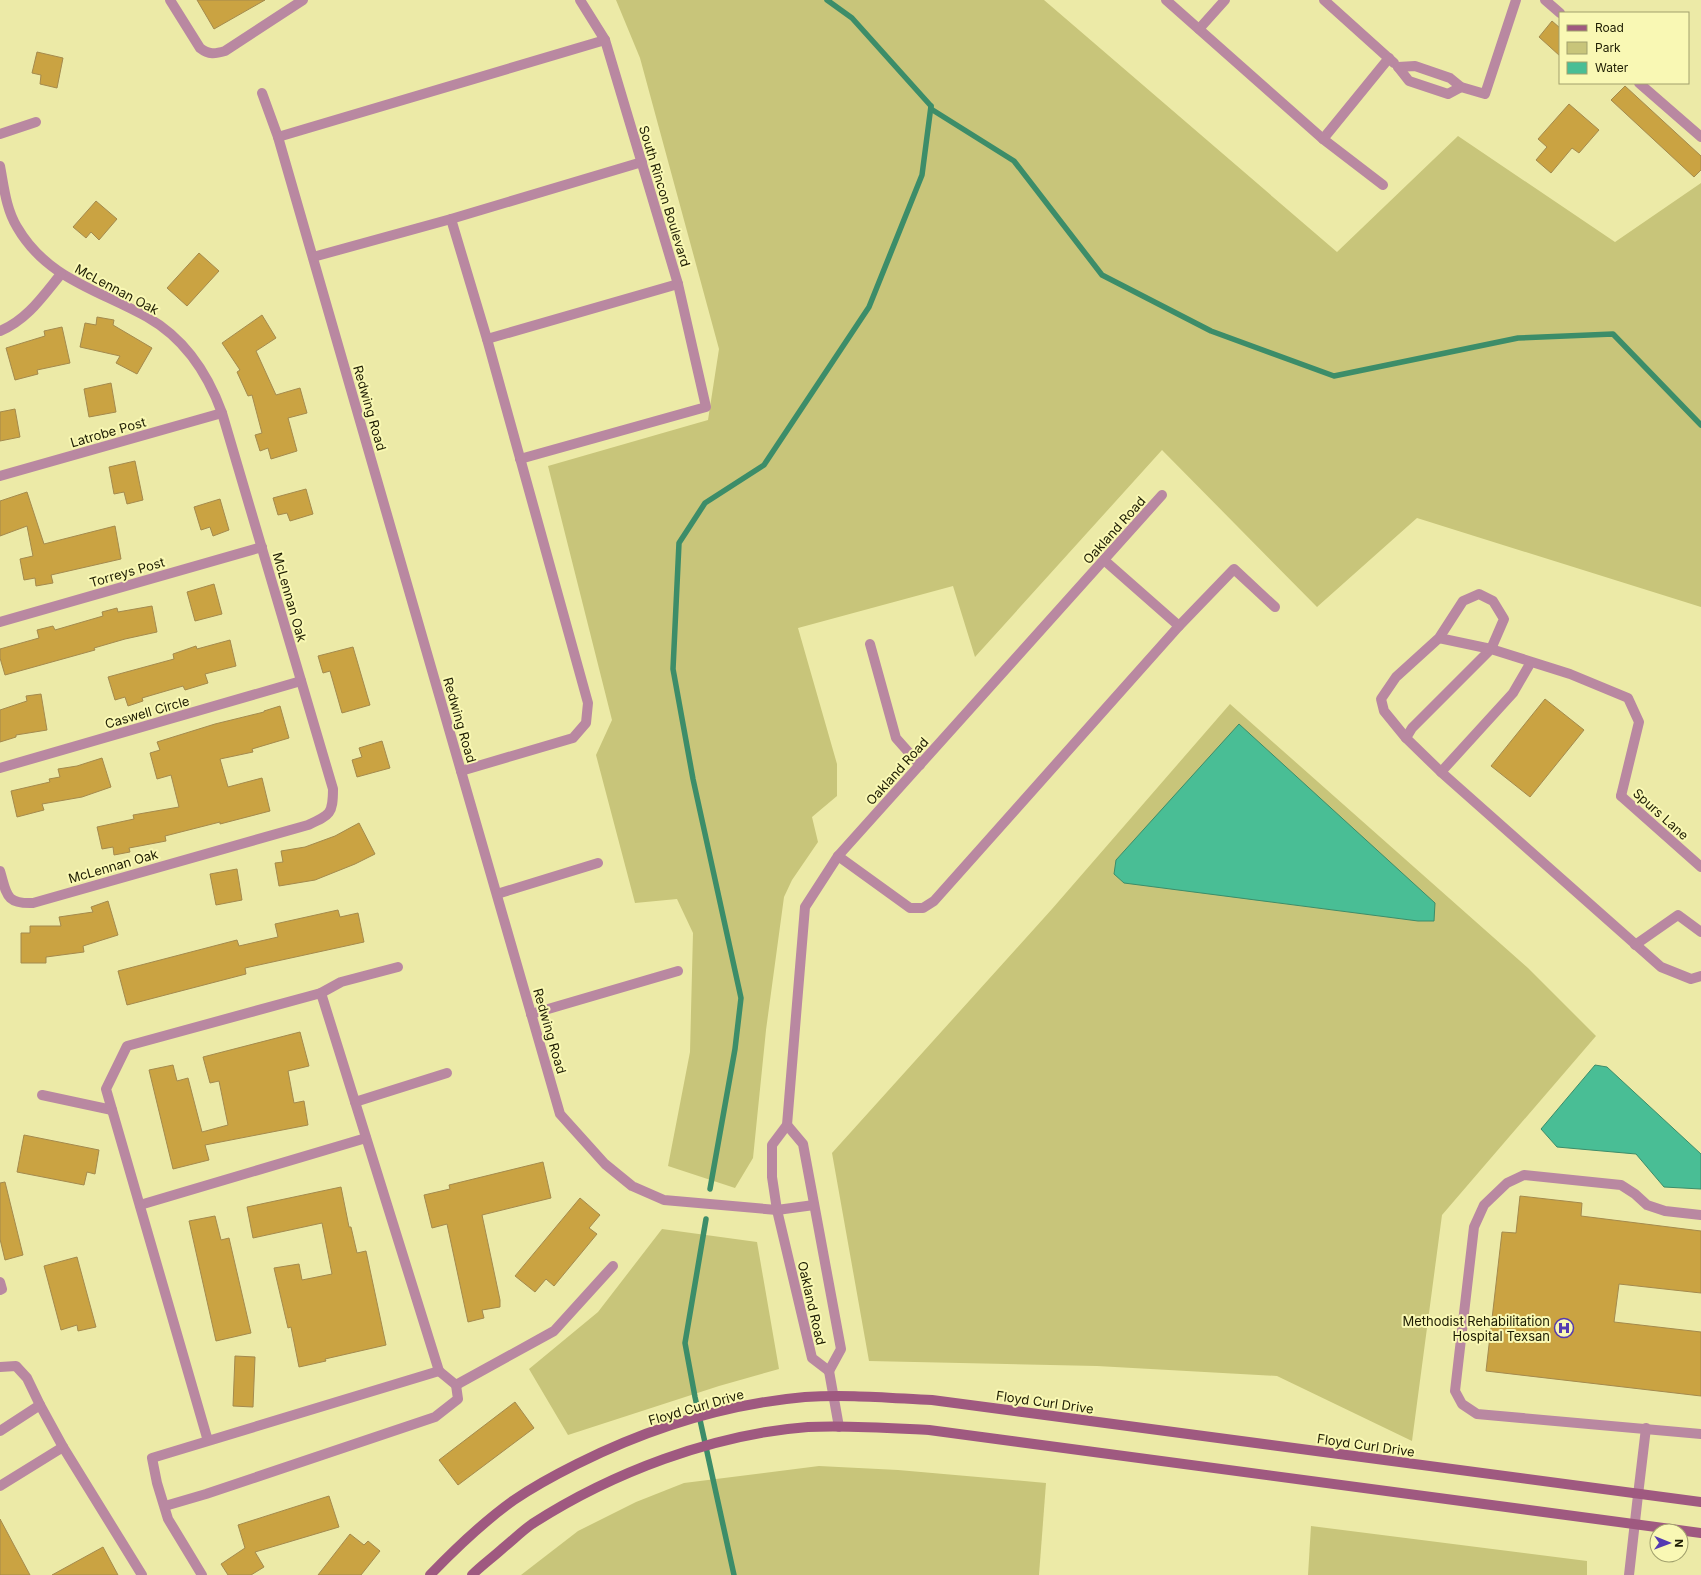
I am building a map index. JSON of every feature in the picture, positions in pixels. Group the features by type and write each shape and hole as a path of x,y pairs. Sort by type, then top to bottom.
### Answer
{"street":[{"path":"170,0 200,48 205,52 214,54 225,51 303,0"},
{"name":"South Rincon Boulevard","path":"520,459 706,407 678,284 605,40 580,0"},
{"path":"1166,0 1323,140 1383,185"},
{"path":"1199,29 1225,0"},
{"path":"1324,0 1389,58 1409,82 1448,94 1461,87"},
{"path":"1398,67 1415,66 1450,78 1461,87 1485,94 1516,0"},
{"path":"1545,0 1559,12"},
{"path":"278,137 605,40"},
{"path":"1323,140 1389,58"},
{"path":"1640,84 1701,137"},
{"name":"Redwing Road","path":"262,93 278,137 560,1114 605,1164 632,1186 664,1200 777,1210 814,1205"},
{"path":"0,134 36,122"},
{"path":"313,257 451,219 642,162"},
{"name":"McLennan Oak","path":"0,166 2,185 16,226 38,256 61,274 81,286 148,318 189,353 206,375 222,413 262,547 332,788 333,804 326,817 308,824 33,903 20,904 13,901 7,894 0,871"},
{"path":"451,219 487,340 588,703 586,723 573,738 461,771"},
{"path":"0,331 10,327 35,306 61,274"},
{"path":"487,340 678,284"},
{"name":"Latrobe Post","path":"0,476 222,413"},
{"name":"Oakland Road","path":"787,1124 803,1144 841,1350 829,1371 812,1358 777,1210 772,1177 772,1145 787,1124 805,907 838,856 1162,495"},
{"name":"Torreys Post","path":"0,622 262,547"},
{"path":"1104,560 1179,626"},
{"path":"838,856 910,908 923,908 934,902 1179,626 1234,570 1275,607"},
{"path":"1406,738 1412,728 1491,649 1504,619 1493,601 1479,594 1464,601 1440,638 1396,677 1381,699 1384,711 1406,738 1441,772 1660,967 1691,979 1701,976"},
{"path":"1440,638 1491,649 1531,662 1512,693 1441,772"},
{"path":"870,644 896,738 920,766"},
{"name":"Spurs Lane","path":"1531,662 1570,674 1628,698 1639,722 1621,796 1701,867"},
{"name":"Caswell Circle","path":"0,768 301,681"},
{"path":"497,894 598,863"},
{"path":"1635,945 1678,916 1701,932"},
{"path":"208,1441 106,1088 127,1046 321,993 341,982 398,967"},
{"path":"531,1014 678,971"},
{"path":"165,1506 206,1494 434,1417 458,1399 456,1385 439,1371 321,993"},
{"path":"355,1102 447,1073"},
{"path":"42,1095 112,1110"},
{"path":"140,1205 366,1138"},
{"path":"1701,1215 1665,1211 1647,1205 1635,1194 1621,1185 1524,1175 1507,1183 1484,1205 1474,1227 1454,1391 1462,1404 1478,1414 1701,1434"},
{"path":"456,1385 554,1331 613,1266"},
{"path":"0,1282 2,1289 0,1290"},
{"path":"0,1367 16,1366 27,1378 63,1447 142,1575"},
{"path":"202,1575 168,1519 157,1483 152,1458 439,1371"},
{"path":"829,1371 839,1427"},
{"name":"Floyd Curl Drive","path":"430,1575 458,1546 514,1500 554,1476 604,1451 668,1426 731,1408 805,1397 857,1396 932,1400 1638,1495 1701,1502"},
{"path":"0,1431 40,1405"},
{"path":"472,1575 531,1525 568,1502 616,1478 677,1455 737,1438 807,1428 857,1426 929,1430 1701,1533"},
{"path":"1629,1575 1646,1428"},
{"path":"0,1486 63,1447"}],"green space":[{"path":"616,0 1044,0 1337,252 1458,136 1615,242 1701,183 1701,607 1417,518 1317,607 1162,450 975,657 953,586 798,628 837,764 837,796 812,817 818,842 792,880 784,897 766,1030 753,1158 735,1188 668,1166 690,1052 693,933 677,899 635,903 596,755 612,720 548,466 708,420 719,349 640,58"},
{"path":"1230,704 1528,968 1596,1036 1442,1215 1412,1441 1277,1376 1097,1366 869,1361 832,1153 1052,909"},
{"path":"662,1229 757,1242 779,1369 719,1386 568,1435 529,1369 598,1312"},
{"path":"819,1466 898,1470 1046,1483 1039,1575 521,1575 578,1531 636,1502 684,1483"},
{"path":"1311,1526 1587,1561 1587,1575 1308,1575"}],"water":[{"path":"1239,724 1435,903 1434,921 1418,921 1124,883 1114,874 1116,860"},
{"path":"1595,1065 1607,1067 1701,1154 1701,1189 1664,1187 1636,1154 1557,1147 1541,1129"}],"building":[{"path":"197,0 265,0 214,29"},
{"path":"1552,21 1559,27 1559,55 1539,37"},
{"path":"37,52 63,58 57,88 40,84 41,75 32,73"},
{"path":"1625,86 1701,156 1701,170 1694,177 1611,100"},
{"path":"1569,104 1599,130 1579,153 1572,148 1551,173 1536,160 1547,147 1538,139"},
{"path":"96,201 117,219 99,240 91,232 86,238 73,227"},
{"path":"199,253 219,271 187,306 167,288"},
{"path":"262,315 276,338 256,351 276,395 300,388 307,413 288,418 297,451 271,459 268,448 260,451 255,435 262,433 252,395 248,396 237,372 240,370 222,343"},
{"path":"97,317 114,320 113,325 152,348 137,374 116,363 120,356 80,347 85,323 96,325"},
{"path":"62,327 70,363 37,370 38,374 15,380 6,348 45,336 44,331"},
{"path":"111,383 116,412 89,417 84,389"},
{"path":"15,409 20,437 0,441 0,412"},
{"path":"135,461 143,500 127,504 124,492 114,494 109,467"},
{"path":"306,489 313,514 290,521 287,513 278,515 273,498"},
{"path":"27,492 44,544 115,526 121,559 51,575 53,583 36,586 35,578 24,580 20,559 33,556 27,526 0,536 0,501"},
{"path":"220,499 229,530 213,536 210,527 201,530 194,507"},
{"path":"214,584 222,614 195,621 187,592"},
{"path":"152,606 157,632 125,639 94,648 95,650 5,675 0,658 0,649 39,638 37,630 53,626 55,630 103,616 102,612 117,608 118,612"},
{"path":"230,640 236,666 205,674 208,683 185,690 183,686 142,698 143,701 128,706 125,697 115,700 108,677 174,659 173,654 196,646 197,649"},
{"path":"353,647 370,705 342,713 330,671 323,673 318,656"},
{"path":"41,694 47,730 16,735 16,737 0,742 0,710 27,701 26,696"},
{"path":"1545,699 1584,730 1530,797 1491,766"},
{"path":"280,706 289,738 252,749 253,752 220,759 228,787 262,778 270,811 165,836 166,841 129,848 130,852 114,855 113,847 102,849 97,827 134,819 133,815 179,807 171,775 157,779 150,753 160,750 157,742 215,724 264,712"},
{"path":"382,741 390,768 357,777 352,760 362,757 359,748"},
{"path":"102,758 111,787 82,797 42,804 44,810 17,817 11,791 50,782 49,779 60,777 58,769 77,766"},
{"path":"359,823 375,854 355,864 315,880 279,886 275,863 283,862 281,851 305,847 335,836"},
{"path":"237,869 242,900 216,905 210,874"},
{"path":"108,901 118,935 83,946 84,952 46,957 46,963 21,963 21,933 30,933 30,926 61,926 59,917 93,912 91,907"},
{"path":"338,910 340,917 358,913 364,942 245,968 246,974 127,1005 118,971 237,940 239,946 278,937 275,924"},
{"path":"300,1032 309,1066 288,1071 294,1103 304,1101 308,1125 205,1145 209,1160 173,1169 149,1070 173,1065 177,1081 188,1078 202,1132 228,1125 219,1081 210,1083 203,1057"},
{"path":"24,1135 99,1150 95,1174 87,1172 84,1185 17,1172"},
{"path":"543,1162 551,1198 482,1215 500,1300 500,1307 482,1310 484,1318 468,1322 447,1224 432,1228 424,1195 450,1189 449,1185"},
{"path":"5,1182 23,1255 5,1260 0,1239 0,1183"},
{"path":"341,1187 349,1227 351,1227 357,1253 366,1251 386,1345 325,1359 326,1361 299,1367 291,1327 288,1328 274,1268 299,1264 302,1280 332,1274 322,1223 253,1238 247,1207"},
{"path":"1520,1196 1582,1203 1581,1216 1701,1231 1701,1293 1619,1284 1614,1322 1701,1332 1701,1396 1486,1371 1502,1232 1516,1233"},
{"path":"580,1198 600,1215 589,1228 597,1234 554,1286 546,1279 535,1292 515,1276"},
{"path":"215,1216 221,1240 229,1238 251,1333 216,1341 189,1221"},
{"path":"77,1257 96,1327 78,1331 77,1325 61,1330 44,1266"},
{"path":"235,1356 255,1357 253,1407 233,1406"},
{"path":"515,1402 534,1428 458,1485 439,1460"},
{"path":"329,1496 339,1527 255,1552 264,1567 251,1575 228,1575 221,1564 245,1548 238,1525"},
{"path":"0,1519 30,1575 0,1575"},
{"path":"350,1534 364,1545 368,1541 380,1551 361,1575 318,1575"},
{"path":"103,1547 118,1575 52,1575"}],"waterway":[{"path":"827,0 852,18 931,106 931,109 1014,161 1102,275 1211,331 1334,376 1518,338 1613,334 1701,425"},
{"path":"710,1189 735,1049 741,998 693,779 673,669 679,543 705,503 764,465 869,307 922,175 931,106"},
{"path":"706,1219 685,1343 695,1397 734,1575"}],"place":[{"name":"Methodist Rehabilitation Hospital Texsan","path":"1564,1328"}]}
